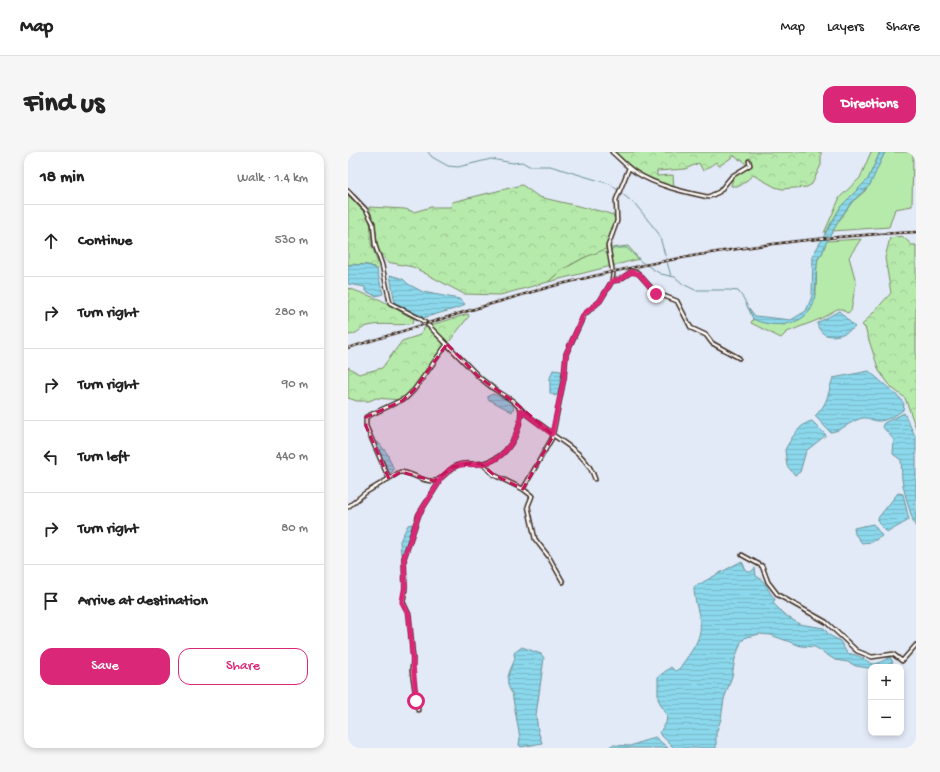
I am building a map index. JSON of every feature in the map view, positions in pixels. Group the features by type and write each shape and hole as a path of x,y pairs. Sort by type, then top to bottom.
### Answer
{"street":[{"path":"612,152 629,168 640,175 676,190 708,197 719,192 732,176 750,164 749,161"},
{"path":"523,489 552,434 564,378 566,354 584,314 600,301 612,281 613,274 608,246 617,221 616,200 629,168"},
{"path":"348,191 366,210 373,223 375,245 382,265 390,303 421,320 480,378 494,389 511,399 521,410 578,453 589,464 595,479"},
{"path":"612,281 619,280 631,272 637,272 656,294 677,301 691,328 706,335 712,343 739,358"},
{"path":"389,479 366,426 366,417 406,398 414,390 447,344"},
{"path":"348,506 365,493 403,472 431,482 439,479 450,468 458,465 482,464 499,456 509,446 518,432 521,410"},
{"path":"482,464 495,476 523,489 532,496 528,506 536,541 549,557 563,582"},
{"path":"418,710 412,671 413,659 409,615 402,602 405,586 404,558 419,514 438,484 439,479"},
{"path":"742,555 762,566 768,582 778,595 826,622 863,654 877,657 893,654 902,661 916,645"}],"highlighted area":[{"path":"447,344 480,378 513,401 552,434 552,438 523,489 494,475 481,464 472,463 453,467 434,481 401,472 389,479 366,426 366,417 402,401 414,390"}],"green space":[{"path":"614,152 821,152 821,165 812,184 807,187 782,189 775,187 753,175 740,186 731,186 733,177 748,168 742,159 740,160 734,156 719,166 716,162 703,171 699,163 685,169 657,171 657,176 673,175 674,189 638,172"},
{"path":"871,152 880,152 868,179 839,210 824,233 840,197 860,178"},
{"path":"885,152 913,152 912,206 895,209 889,227 832,231 852,202 865,191"},
{"path":"522,185 539,197 613,215 616,221 606,249 583,258 560,271 548,282 500,295 464,294 413,267 387,262 378,249 375,227 369,207 405,209 414,212 431,207 451,207 452,202"},
{"path":"348,195 368,216 371,227 371,243 379,267 377,270 368,265 348,265"},
{"path":"902,236 912,245 916,245 916,428 905,398 892,388 879,371 865,328 862,325 891,293 885,258 890,238"},
{"path":"861,239 849,257 856,282 851,311 847,313 842,309 837,309 820,319 787,332 781,338 751,323 753,319 784,325 801,318 809,311 813,304 816,291 817,260 822,254 826,241"},
{"path":"607,245 612,248 628,246 639,259 548,282 560,271"},
{"path":"348,288 381,300 414,319 413,323 402,325 374,325 365,327 354,334 348,335"},
{"path":"468,314 469,316 408,395 401,400 376,398 369,401 357,401 348,398 348,367 359,374 382,368 402,341 420,335 425,327"}],"water":[{"path":"880,152 885,152 870,185 852,202 841,217 826,243 822,254 818,258 815,296 810,310 804,317 788,324 770,324 753,319 748,307 755,316 791,320 806,311 812,296 813,255 841,206 868,179"},
{"path":"348,265 371,266 377,270 383,294 376,296 365,291 365,287 348,284"},
{"path":"390,275 403,279 408,284 423,292 459,299 465,304 461,307 423,318 395,304"},
{"path":"839,311 855,327 839,335 833,336 823,333 819,329 817,323"},
{"path":"553,370 561,371 562,373 558,394 555,396 550,393 550,378"},
{"path":"869,371 900,398 904,404 903,410 895,416 880,421 862,418 833,432 830,432 815,416 823,407 833,378"},
{"path":"493,394 508,400 514,407 512,412 488,399 488,396"},
{"path":"904,413 916,438 916,527 904,488 901,460 893,454 894,440 882,426 884,423"},
{"path":"812,421 826,435 806,451 800,472 795,475 787,466 785,450 800,428"},
{"path":"378,442 387,453 394,470 390,474 375,443"},
{"path":"898,493 903,494 909,520 888,532 881,526 878,518"},
{"path":"412,524 413,528 404,552 401,554 400,541 408,525"},
{"path":"873,524 882,536 872,542 862,543 855,534 854,528"},
{"path":"740,562 743,563 748,572 751,572 755,568 756,576 765,583 775,599 773,603 785,615 799,624 824,628 829,635 840,641 847,653 856,655 872,664 868,664 868,668 835,660 815,647 801,646 771,635 760,634 746,637 741,642 724,699 721,719 716,733 716,748 674,748 659,733 666,723 667,716 658,699 658,677 671,667 675,671 679,669 697,641 700,621 695,600 694,587"},
{"path":"522,647 541,654 544,658 536,715 538,731 542,743 521,747 519,745 520,738 512,693 508,684 508,676 515,659 514,653"},
{"path":"890,657 893,662 889,664 875,664"},
{"path":"655,737 668,748 608,748 612,745 630,746"}],"waterway":[{"path":"428,152 432,157 448,166 458,167 491,159 513,163 522,162 529,166 550,166 610,184 636,205 659,234 671,276"},
{"path":"605,253 616,248 627,248 640,261 661,274 675,277 683,284 695,290 738,291 748,308"}],"railway":[{"path":"348,348 531,292 601,274 645,265 690,256 780,243 871,234 916,232"}],"route":[{"path":"416,701 412,671 413,659 409,615 402,602 405,589 404,558 419,514 438,484 439,479 450,468 470,463 482,464 494,459 504,452 517,435 521,410 552,434 564,378 564,357 584,314 591,310 600,301 612,281 619,280 631,272 635,271 639,274 656,294"}]}
